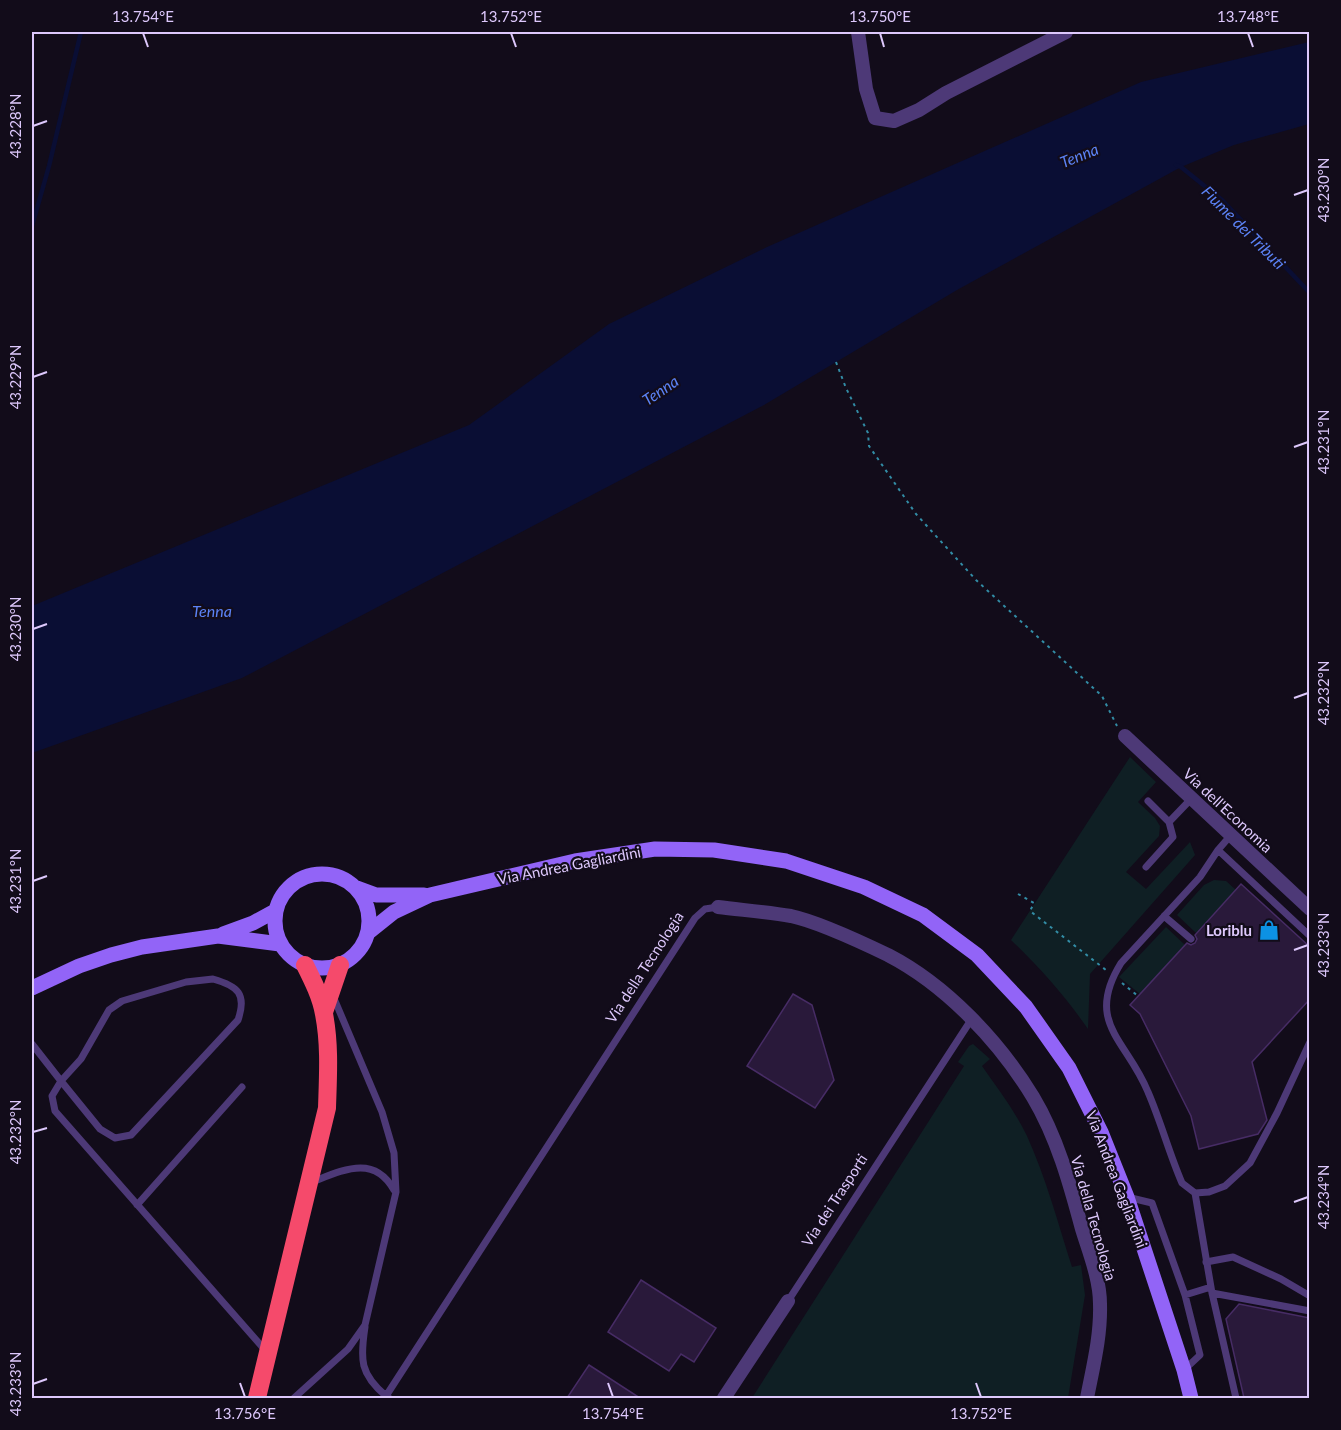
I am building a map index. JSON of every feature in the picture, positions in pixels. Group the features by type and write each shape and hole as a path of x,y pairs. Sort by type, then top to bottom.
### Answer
{"highway":[{"path":"324,1012 340,965"},
{"path":"257,1398 327,1108 329,1063 324,1012 317,990 305,966"}],"main road":[{"name":"Via Andrea Gagliardini","path":"430,896 575,861 655,849 714,850 786,861 864,887 923,915 977,955 1026,1007 1069,1068 1101,1132 1127,1197 1184,1370 1191,1398"},
{"path":"357,888 365,901 369,916 369,932 363,946 353,957 340,965 329,968 305,966 295,960 280,944 276,933 275,911 280,897 302,878 316,874 331,874 376,895 430,896"},
{"path":"369,932 394,912 430,896"},
{"path":"32,988 79,966 111,955 162,944 218,936 253,923 275,911"},
{"path":"218,936 280,944"}],"street":[{"path":"858,32 866,89 875,118 894,121 1066,32"},
{"name":"Via dell'Economia","path":"1125,736 1310,909"},
{"name":"Via della Tecnologia","path":"718,907 793,917 846,936 890,956 937,987 1003,1055 1033,1098 1054,1141 1073,1194 1095,1273 1100,1302 1098,1339 1087,1398"},
{"name":"Via dei Trasporti","path":"724,1398 788,1301"}],"lane":[{"path":"1169,822 1192,798"},
{"path":"1146,867 1173,837 1169,822 1148,801"},
{"path":"1231,835 1200,877 1121,963 1107,992 1106,1009 1109,1027 1132,1060 1148,1090 1182,1183 1195,1193 1209,1192 1225,1186 1250,1163 1277,1113 1310,1042"},
{"path":"1218,850 1310,936"},
{"name":"Via della Tecnologia","path":"388,1397 694,918 705,909 718,907"},
{"path":"1164,916 1191,939"},
{"path":"32,1044 62,1081 100,1130 115,1138 131,1135 238,1020 242,1006 239,994 230,983 213,979 186,982 122,1001 109,1010 81,1059 62,1081 52,1096 55,1111 268,1353"},
{"path":"331,989 382,1112 394,1153 396,1192 361,1349 364,1367 372,1384 388,1397"},
{"name":"Via dei Trasporti","path":"788,1301 971,1020"},
{"path":"137,1205 242,1087"},
{"path":"309,1184 346,1169 365,1167 378,1171 396,1192"},
{"path":"1195,1193 1211,1290 1236,1398"},
{"path":"1127,1197 1152,1203 1185,1295 1200,1355 1184,1370"},
{"path":"1206,1262 1233,1257 1281,1279 1310,1296"},
{"path":"1185,1295 1211,1290 1310,1311"},
{"path":"294,1398 348,1349 365,1325"}],"path":[{"path":"836,362 868,434 869,446 916,514 976,580 1102,696 1112,713 1114,722 1125,736"},
{"path":"1018,894 1034,903 1030,911 1138,996"}],"shaded area":[{"path":"1130,757 1156,782 1138,802 1160,826 1159,836 1126,872 1146,889 1190,842 1195,855 1090,974 1088,1029 1052,983 1011,940"},
{"path":"1214,880 1226,881 1236,890 1196,933 1177,915 1204,885"},
{"path":"1166,927 1185,945 1140,994 1119,977"},
{"path":"973,1044 990,1059 982,1066 1012,1109 1027,1136 1046,1184 1072,1267 1081,1265 1085,1295 1068,1398 752,1398 964,1066 958,1062"}],"water":[{"name":"Tenna","path":"1309,42 1309,124 1234,145 1181,167 957,290 764,405 242,678 32,753 32,606 469,425 609,324 767,247 1141,82"}],"building":[{"path":"1241,884 1310,947 1310,999 1252,1062 1267,1120 1258,1134 1199,1149 1191,1116 1140,1014 1130,1005 1187,943 1191,945 1195,943 1197,939 1195,935"},
{"path":"793,994 812,1005 834,1080 815,1108 747,1066"},
{"path":"641,1280 716,1328 694,1362 681,1354 669,1371 608,1332"},
{"path":"1239,1304 1310,1318 1310,1398 1244,1398 1226,1319"},
{"path":"589,1365 640,1398 567,1398"}],"waterway":[{"path":"32,226 81,32"},
{"name":"Fiume dei Tributi","path":"1176,165 1222,200 1310,293"}],"place":[{"name":"Loriblu","path":"1269,930"}]}
